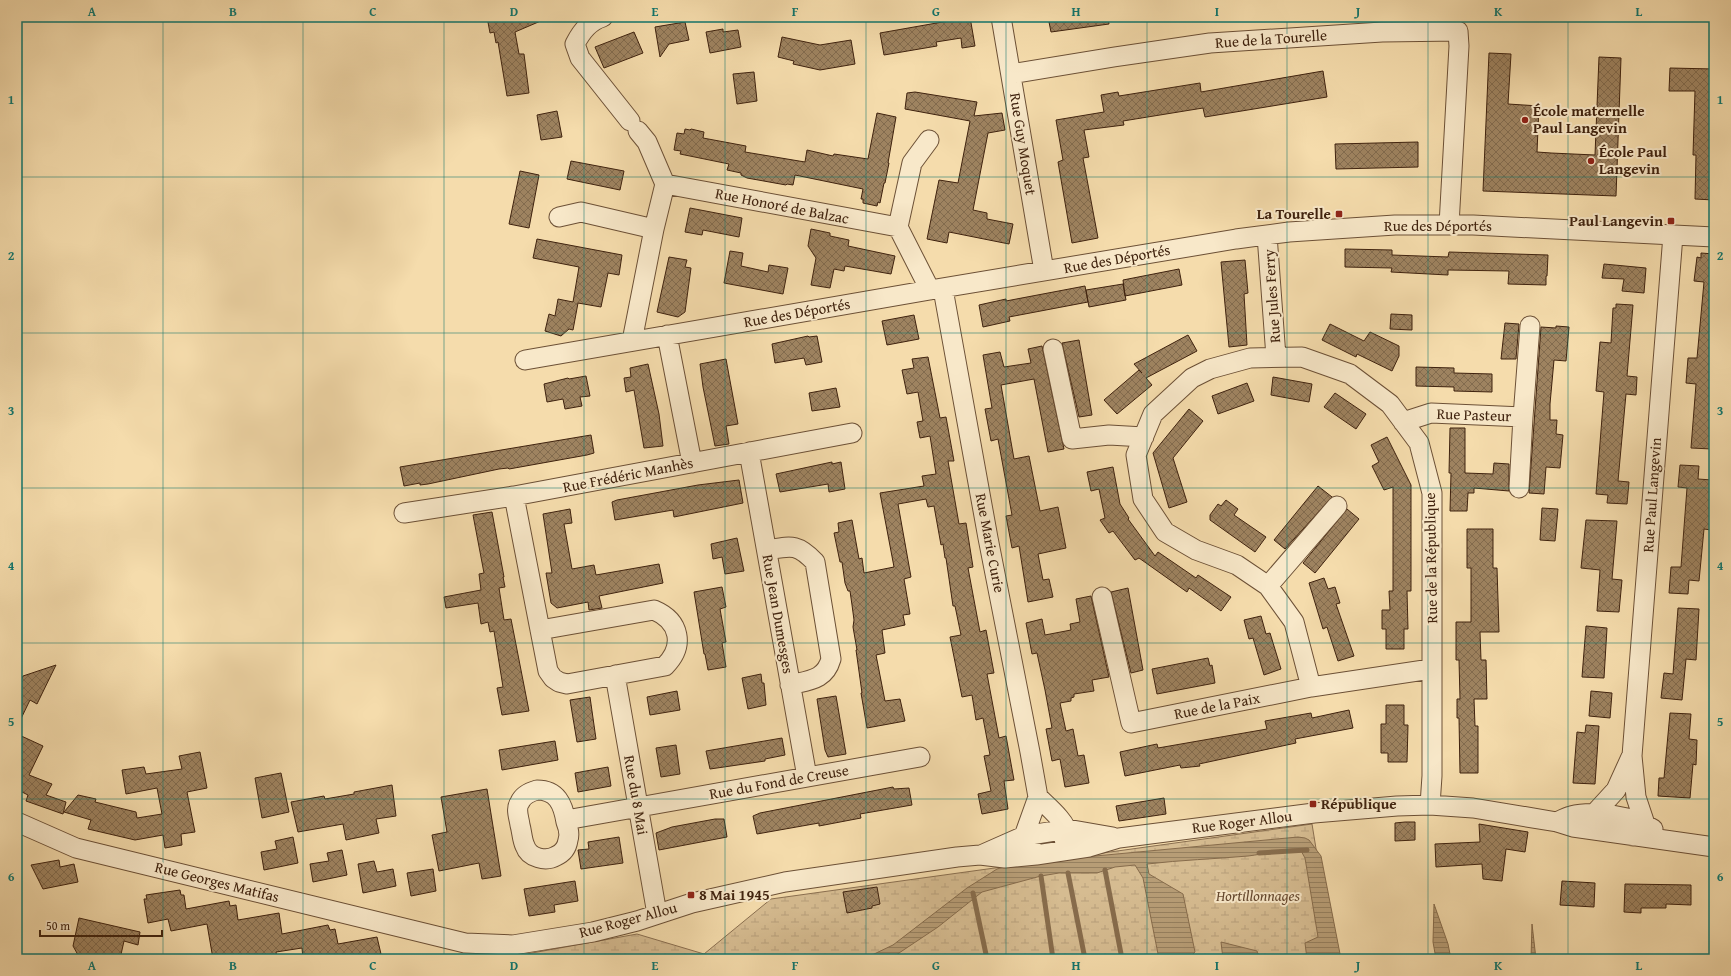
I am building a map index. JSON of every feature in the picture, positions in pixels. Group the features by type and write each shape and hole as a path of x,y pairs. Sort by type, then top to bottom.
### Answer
{"street":[{"path":"603,17 597,19 582,31 575,44 580,58 647,142 665,184 654,229 632,341"},
{"name":"Rue Guy Moquet","path":"1001,17 1044,271"},
{"name":"Rue de la Tourelle","path":"1011,74 1114,57 1210,44 1381,24 1458,31 1449,225"},
{"path":"929,140 912,163 898,227 936,289"},
{"name":"Rue Honoré de Balzac","path":"665,184 898,227"},
{"path":"559,217 581,212 654,229"},
{"name":"Rue des Déportés","path":"525,360 936,289 1267,235 1395,224 1473,225 1714,237"},
{"name":"Rue Jules Ferry","path":"1267,235 1276,357"},
{"name":"Rue Paul Langevin","path":"1632,756 1673,235"},
{"name":"Rue Marie Curie","path":"936,289 987,530 1038,797"},
{"name":"Rue Pasteur","path":"1519,488 1530,326"},
{"path":"667,336 692,463"},
{"path":"1053,350 1072,439 1109,435 1144,437"},
{"name":"Rue de la République","path":"1311,687 1294,622 1268,586 1237,565 1196,550 1165,532 1143,499 1136,455 1153,414 1192,378 1210,369 1250,358 1302,357 1350,374 1390,404 1419,443 1432,493 1432,776 1430,804"},
{"name":"Rue Pasteur","path":"1403,422 1431,413 1523,416"},
{"name":"Rue Frédéric Manhès","path":"404,513 514,496 852,433"},
{"name":"Rue Jean Dumesges","path":"750,452 807,777"},
{"path":"514,496 540,630 548,671 552,678 567,684 665,666 672,659 676,649 677,639 675,630 670,621 663,614 654,610 540,630"},
{"path":"1268,586 1337,506"},
{"path":"767,550 791,546 805,551 815,562 831,659 828,669 819,677 790,685"},
{"name":"Rue de la Paix","path":"1102,597 1131,723 1311,687 1431,669"},
{"name":"Rue du 8 Mai","path":"615,675 657,914"},
{"path":"1594,814 1616,790 1632,756"},
{"path":"1632,756 1639,830"},
{"name":"Rue du Fond de Creuse","path":"566,820 920,757"},
{"path":"1036,855 1024,836 1038,797 1061,819 1067,829 1067,834 1057,851"},
{"name":"Rue Roger Allou","path":"465,943 513,946 593,932 637,921 692,903 785,882 980,855 1005,858 1036,855 1089,847 1119,838 1314,813 1430,804 1473,808 1557,822 1573,827 1639,830"},
{"path":"1557,822 1571,816 1594,814 1622,817 1639,830 1669,840 1714,847"},
{"name":"Rue Georges Matifas","path":"17,822 76,848 465,943"},
{"name":"Rue Roger Allou","path":"980,855 1024,836 1067,829 1119,838"}],"green space":[{"name":"Hortillonnages","path":"1312,824 1334,959 499,959 637,934 704,954 771,899"}],"shaded area":[{"path":"1298,837 1309,840 1321,856 1341,959 1307,959 1305,943 1318,937 1305,858 1300,849 1293,849 1248,856 1147,864 1149,874 1183,894 1195,952 1189,958 1159,959 1143,878 1135,865 1115,867 1097,873 1059,873 1041,876 982,892 938,927 890,959 849,959 872,955 893,945 967,888 997,869 1011,865"},
{"path":"1434,904 1448,944 1451,959 1436,959 1433,942"},
{"path":"1532,924 1536,959 1531,959"},
{"path":"1221,942 1257,951 1260,959 1223,959"}],"building":[{"path":"487,17 550,17 515,32 519,54 524,54 529,93 507,96 498,42 496,43 494,32 490,33"},
{"path":"970,17 975,46 962,48 961,38 936,42 937,46 884,55 880,33 948,21 948,19"},
{"path":"1048,17 1108,17 1109,24 1051,32"},
{"path":"685,22 689,40 669,44 660,57 655,27"},
{"path":"723,29 723,32 738,30 741,47 710,53 706,32"},
{"path":"634,32 643,53 604,68 595,47"},
{"path":"782,37 820,45 851,40 855,64 820,70 793,64 794,61 778,57"},
{"path":"1489,53 1511,54 1508,104 1539,106 1537,152 1595,155 1599,57 1621,58 1616,196 1483,191"},
{"path":"1670,68 1714,69 1714,200 1695,199 1696,155 1693,155 1695,91 1669,91"},
{"path":"1323,71 1327,97 1205,117 1203,108 1123,121 1124,125 1084,130 1089,157 1083,158 1098,238 1072,243 1058,162 1063,160 1056,120 1104,112 1101,95 1118,92 1119,96 1200,83 1201,92"},
{"path":"754,72 757,101 737,104 733,74"},
{"path":"915,92 977,102 974,116 1002,113 1005,130 988,133 973,210 987,213 987,219 1013,224 1009,244 949,232 947,243 927,239 939,180 958,183 970,121 905,109 907,93"},
{"path":"557,111 562,137 541,140 537,115"},
{"path":"877,113 896,117 885,183 880,203 878,202 877,206 863,203 863,199 861,199 863,189 795,175 793,185 747,178 741,175 741,173 727,170 729,164 680,154 681,151 674,150 677,133 684,134 685,129 691,129 704,132 703,138 746,146 745,152 805,162 807,150 833,156 834,154 868,159"},
{"path":"1418,142 1418,167 1336,169 1335,144"},
{"path":"571,161 624,171 620,190 567,179"},
{"path":"520,171 539,175 529,228 509,224"},
{"path":"690,208 742,218 739,237 703,230 702,235 685,232"},
{"path":"811,229 830,233 830,236 849,240 848,246 895,256 891,274 845,266 844,271 834,269 830,288 811,285 816,258 808,246"},
{"path":"537,239 622,255 619,275 608,273 601,307 578,303 573,330 569,329 561,336 545,331 549,314 555,316 558,299 573,302 579,267 533,258"},
{"path":"1345,249 1392,250 1392,255 1448,257 1449,252 1548,255 1546,285 1508,284 1509,271 1448,270 1448,275 1391,272 1392,268 1345,267"},
{"path":"730,251 743,253 741,266 768,272 769,265 788,268 783,294 724,283"},
{"path":"1701,253 1714,254 1714,430 1712,449 1691,448 1696,384 1686,383 1688,358 1697,358 1704,282 1694,281 1697,257 1701,258"},
{"path":"669,257 687,260 685,267 691,268 685,312 678,317 657,312"},
{"path":"1245,260 1248,293 1244,294 1247,345 1229,347 1221,262"},
{"path":"1604,264 1646,268 1644,293 1622,291 1624,279 1602,278"},
{"path":"1179,269 1182,285 1125,296 1123,280"},
{"path":"1123,284 1126,300 1089,307 1086,290"},
{"path":"1085,286 1088,302 1009,317 1010,321 983,327 979,305"},
{"path":"1616,304 1633,305 1627,376 1637,377 1636,395 1626,394 1618,481 1629,482 1627,504 1607,503 1608,495 1596,494 1604,392 1596,391 1600,342 1611,343 1613,308 1616,308"},
{"path":"1391,314 1412,315 1412,330 1390,329"},
{"path":"914,315 919,339 887,345 882,321"},
{"path":"1505,323 1519,324 1516,359 1501,359"},
{"path":"1330,324 1364,341 1370,332 1399,346 1399,356 1392,371 1357,354 1356,357 1322,340"},
{"path":"1556,326 1569,327 1566,361 1554,360 1550,404 1550,420 1557,420 1556,434 1563,435 1560,468 1546,467 1544,494 1529,493 1541,327 1556,328"},
{"path":"1188,335 1197,351 1146,378 1152,385 1117,414 1104,400 1139,370 1142,373 1134,364"},
{"path":"808,336 817,336 822,362 806,365 804,358 775,363 772,344"},
{"path":"1079,340 1092,415 1079,417 1062,343"},
{"path":"1042,346 1064,449 1048,452 1034,379 1001,385 1014,459 1029,456 1040,511 1058,507 1066,548 1038,554 1043,580 1049,579 1053,597 1028,602 1019,546 1012,548 1006,516 1012,515 998,439 991,441 985,409 992,408 983,355 1000,352 1004,367 1031,363 1028,349"},
{"path":"928,357 940,418 946,417 954,461 948,461 959,524 966,523 973,567 968,568 980,632 986,630 994,673 987,674 999,738 1006,736 1014,780 1004,781 1008,809 982,814 978,794 991,791 984,756 990,755 983,718 976,720 972,695 962,697 950,637 961,635 955,606 953,606 946,558 943,544 941,545 934,506 928,507 926,499 898,504 911,577 904,579 910,614 903,615 905,625 882,630 885,653 876,655 885,701 900,699 905,721 867,728 861,693 850,591 848,591 845,583 842,562 840,562 834,533 839,532 838,523 852,520 859,559 862,558 864,573 894,567 880,493 924,486 922,476 936,474 930,436 920,438 917,422 923,421 918,392 907,394 902,370 914,368 912,359"},
{"path":"726,359 738,424 726,426 729,444 715,446 700,364"},
{"path":"648,364 659,414 663,446 644,448 634,390 626,392 624,378 631,377 630,368"},
{"path":"1416,367 1454,368 1454,373 1492,374 1492,392 1454,391 1454,387 1416,386"},
{"path":"586,376 590,396 580,397 582,406 565,409 563,399 547,402 544,384 568,378"},
{"path":"1273,377 1312,384 1309,402 1271,395"},
{"path":"1247,383 1254,401 1218,414 1212,396"},
{"path":"836,388 840,407 812,411 809,393"},
{"path":"1335,393 1366,414 1356,429 1324,407"},
{"path":"1189,409 1203,421 1173,458 1187,502 1169,508 1153,453"},
{"path":"1450,428 1465,428 1465,473 1493,474 1494,463 1509,464 1509,491 1474,488 1474,493 1468,493 1467,511 1450,511"},
{"path":"591,435 594,453 587,455 509,469 499,469 428,484 420,485 420,483 404,486 400,467"},
{"path":"1387,437 1411,485 1411,591 1407,591 1408,629 1404,629 1404,649 1386,649 1386,629 1382,629 1382,610 1390,610 1389,591 1393,591 1393,487 1384,490 1372,466 1379,462 1371,445"},
{"path":"832,462 832,464 841,462 845,489 829,492 828,484 780,492 776,474"},
{"path":"1680,465 1699,466 1698,479 1712,480 1711,530 1704,529 1699,581 1689,580 1688,594 1669,593 1671,567 1681,567 1687,488 1678,487"},
{"path":"1113,467 1120,504 1129,518 1128,519 1155,556 1158,552 1196,578 1198,575 1231,597 1221,611 1189,588 1187,592 1139,558 1135,560 1113,531 1109,533 1100,520 1105,518 1099,489 1091,491 1087,472"},
{"path":"739,480 743,503 674,517 673,510 615,520 612,502 617,500 698,485"},
{"path":"1318,486 1332,497 1285,549 1274,540"},
{"path":"1226,500 1238,509 1234,515 1266,537 1255,552 1210,520 1210,515 1218,504 1221,506"},
{"path":"1542,508 1558,509 1555,541 1540,540"},
{"path":"570,509 572,523 564,524 572,569 594,565 596,575 659,564 663,583 599,596 602,608 589,610 588,602 557,608 551,603 546,573 552,573 543,514"},
{"path":"1347,509 1359,519 1315,573 1303,563"},
{"path":"492,512 504,577 505,587 499,588 504,620 511,619 529,711 502,715 497,688 503,687 494,631 490,632 488,622 481,624 478,603 446,608 444,597 481,590 479,574 484,573 473,515"},
{"path":"1586,520 1617,521 1612,579 1622,580 1619,612 1597,611 1600,570 1581,568"},
{"path":"1467,529 1493,529 1493,568 1497,568 1499,632 1480,632 1481,660 1486,660 1487,699 1474,699 1475,726 1478,726 1478,773 1460,773 1459,718 1457,718 1457,699 1460,699 1459,660 1456,660 1456,622 1471,622 1471,568 1467,568"},
{"path":"737,538 744,571 725,574 722,557 713,559 711,544"},
{"path":"1324,578 1328,589 1335,587 1340,603 1336,604 1354,656 1338,661 1327,627 1323,629 1309,583"},
{"path":"722,587 726,607 720,609 726,642 722,643 726,667 708,670 694,592"},
{"path":"1128,588 1143,670 1131,673 1111,592"},
{"path":"1091,596 1109,677 1092,680 1094,691 1074,694 1071,701 1060,703 1066,731 1073,729 1078,756 1084,755 1089,783 1065,787 1060,759 1052,761 1046,729 1052,728 1045,690 1037,653 1032,654 1026,623 1042,619 1045,635 1071,630 1070,624 1080,622 1076,599"},
{"path":"1678,608 1699,609 1696,660 1686,659 1682,700 1661,698 1664,673 1673,674"},
{"path":"1261,616 1266,634 1270,633 1281,669 1264,675 1253,638 1249,639 1244,620"},
{"path":"1586,626 1607,628 1604,678 1582,677"},
{"path":"1208,658 1210,666 1212,665 1215,683 1157,694 1152,669"},
{"path":"56,665 37,704 30,700 17,727 17,688 23,676"},
{"path":"761,674 762,683 764,683 766,705 748,709 742,678"},
{"path":"677,691 680,710 650,715 647,697"},
{"path":"1591,691 1612,693 1610,718 1589,716"},
{"path":"836,696 846,754 828,757 825,750 817,699"},
{"path":"590,697 596,739 577,742 570,700"},
{"path":"1386,705 1404,705 1404,725 1408,725 1407,762 1388,762 1388,753 1381,753 1381,724 1386,724"},
{"path":"1349,710 1353,728 1295,739 1296,743 1199,764 1200,766 1181,768 1180,765 1125,776 1120,752 1157,744 1158,748 1267,729 1265,721 1311,713 1312,718"},
{"path":"1670,713 1691,714 1689,739 1697,740 1696,765 1693,764 1690,798 1658,796 1659,778 1664,778"},
{"path":"1586,725 1599,726 1595,784 1573,783 1577,732 1585,733"},
{"path":"17,734 43,746 29,775 52,784 46,795 66,802 63,814 26,801 28,795 20,791 17,798"},
{"path":"782,738 785,755 765,759 765,761 710,769 706,751"},
{"path":"555,741 558,760 502,770 499,750"},
{"path":"676,745 680,774 661,777 656,748"},
{"path":"200,752 207,788 187,792 195,832 181,834 182,845 165,848 163,835 135,840 88,829 91,820 64,812 78,795 96,799 95,802 136,812 137,818 162,814 157,788 126,794 122,770 144,767 146,774 182,769 179,756"},
{"path":"608,767 611,786 578,792 575,773"},
{"path":"281,773 289,812 262,818 255,778"},
{"path":"392,785 396,816 376,819 379,833 346,840 343,824 298,832 291,802 324,796 325,799"},
{"path":"893,787 894,789 909,788 912,805 860,814 861,818 819,826 819,823 757,834 753,816 760,813"},
{"path":"487,789 501,876 482,879 479,863 439,871 432,835 447,832 441,797"},
{"path":"1164,798 1166,814 1119,821 1116,806"},
{"path":"715,819 724,819 727,837 659,850 656,833 672,827"},
{"path":"1415,822 1415,840 1395,841 1395,823"},
{"path":"1479,824 1528,832 1525,852 1506,849 1502,881 1483,879 1482,864 1436,867 1435,844 1480,842"},
{"path":"293,837 298,863 264,870 261,852 277,849 275,841"},
{"path":"619,837 623,863 581,869 578,850 589,849 588,842"},
{"path":"342,850 347,875 313,882 310,864 329,861 327,853"},
{"path":"59,860 60,867 74,864 78,882 43,889 31,865"},
{"path":"374,861 377,872 393,869 396,886 363,893 358,864"},
{"path":"433,869 436,891 411,896 407,873"},
{"path":"575,881 578,901 554,905 555,912 529,916 524,889"},
{"path":"1562,881 1595,883 1594,907 1560,905"},
{"path":"1625,884 1691,885 1691,905 1666,904 1666,908 1641,908 1641,913 1624,912"},
{"path":"877,887 880,904 872,906 872,908 847,913 843,892"},
{"path":"180,890 181,895 184,895 186,909 229,901 230,906 236,905 238,920 279,913 282,934 328,925 330,930 335,929 338,944 377,937 381,954 363,957 364,959 303,959 302,948 276,952 277,959 213,959 207,924 171,931 168,919 148,923 144,899 147,899 146,895"},
{"path":"79,918 140,932 138,945 124,941 120,959 91,959 78,955 73,946"}],"waterway":[{"path":"1259,853 1307,850"},
{"path":"1105,870 1122,959"},
{"path":"1068,873 1085,959"},
{"path":"1041,876 1053,959"},
{"path":"973,893 987,959"}],"place":[{"name":"École maternelle Paul Langevin","path":"1525,120"},
{"name":"École Paul Langevin","path":"1591,161"},
{"name":"La Tourelle","path":"1339,214"},
{"name":"Paul Langevin","path":"1671,221"},
{"name":"République","path":"1313,804"},
{"name":"8 Mai 1945","path":"691,895"}]}
